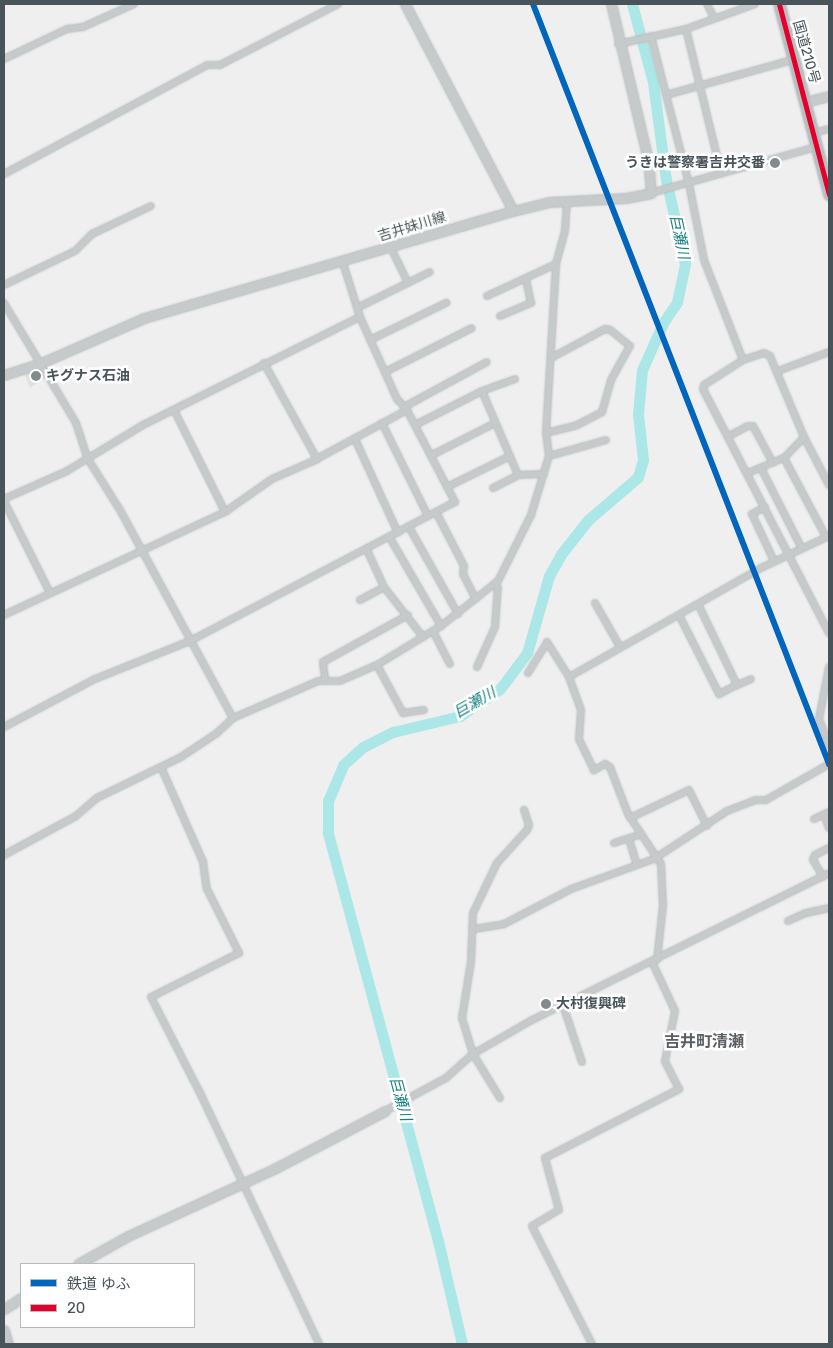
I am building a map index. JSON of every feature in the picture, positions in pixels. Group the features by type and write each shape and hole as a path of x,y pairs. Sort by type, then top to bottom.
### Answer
{"highway":[{"name":"国道210号","path":"779,4 792,60 829,195"}],"main road":[{"path":"405,4 513,211"},
{"path":"611,4 654,193"},
{"path":"805,102 829,96"},
{"name":"吉井妹川線","path":"4,375 41,363 144,318 343,263 513,211 567,200 626,198 654,193"},
{"path":"80,1263 128,1236 241,1185 385,1111"},
{"path":"4,1309 20,1299"}],"street":[{"path":"4,59 67,29 83,27 134,4"},
{"path":"4,174 207,65 220,65 338,4"},
{"path":"707,4 714,18"},
{"path":"620,44 686,29 753,4"},
{"path":"686,29 702,86 721,173"},
{"path":"650,36 666,95 704,260 743,360"},
{"path":"666,95 792,60"},
{"path":"812,133 829,129"},
{"path":"654,193 816,147"},
{"path":"4,855 76,816 97,798 161,767 204,743 233,718 325,679 340,681 377,665 441,626 495,583 523,533 549,456 546,432 553,356 556,264 565,230 567,200"},
{"path":"4,285 75,251 92,234 151,206"},
{"path":"391,248 408,283"},
{"path":"4,727 95,678 190,641 291,586 367,550 455,502 449,486 417,424 405,408 370,340 360,317 343,263"},
{"path":"487,296 556,264"},
{"path":"357,308 430,272"},
{"path":"500,316 531,303 526,279"},
{"path":"4,303 76,423 88,459 120,510 141,553 233,718"},
{"path":"370,340 446,304"},
{"path":"50,593 4,500 88,459 174,410 264,363 360,317"},
{"path":"385,372 472,328"},
{"path":"546,432 577,425 602,412 611,380 630,346 610,330 605,330 553,356"},
{"path":"778,371 829,352"},
{"path":"829,485 804,437 778,371 768,354 743,360 704,385 704,389 829,633"},
{"path":"4,615 141,553 225,512 272,480 355,440 405,408 488,362"},
{"path":"264,363 317,459"},
{"path":"417,424 482,391 515,379"},
{"path":"482,391 518,475"},
{"path":"174,410 225,512"},
{"path":"432,455 495,423"},
{"path":"382,424 428,516"},
{"path":"729,436 751,425 773,463"},
{"path":"748,473 784,458 804,437"},
{"path":"355,440 398,533"},
{"path":"549,456 606,440"},
{"path":"449,486 510,456"},
{"path":"569,677 620,647 699,606 774,561 801,547 828,537 784,458"},
{"path":"761,468 801,547"},
{"path":"493,488 518,475 544,474"},
{"path":"765,507 752,514 774,561"},
{"path":"436,512 464,566 463,574 476,599"},
{"path":"409,527 458,614"},
{"path":"390,538 441,626"},
{"path":"367,550 384,587 408,615 423,637"},
{"path":"477,666 495,627 498,588 495,583"},
{"path":"360,600 384,587"},
{"path":"595,603 620,647"},
{"path":"699,606 737,686"},
{"path":"325,679 323,662 408,615"},
{"path":"679,615 719,694 751,679"},
{"path":"433,631 450,664"},
{"path":"528,673 547,642 569,677 581,710 579,739 594,770 605,764 610,767 630,818 659,859 663,906 654,961 675,1011 665,1060 679,1089 545,1158 558,1210 532,1226 592,1344"},
{"path":"377,665 403,713 424,710"},
{"path":"829,667 820,719 829,745"},
{"path":"474,929 504,924 571,889 659,859 737,806 766,800 829,764"},
{"path":"161,767 203,862 207,889 239,953 151,997 199,1092 241,1185 319,1344"},
{"path":"630,818 689,790 707,826"},
{"path":"500,1098 473,1054 462,1018 474,929 473,913 488,879 502,857 527,830 529,825 524,810"},
{"path":"814,819 827,814 829,828"},
{"path":"614,844 641,834"},
{"path":"629,838 637,865"},
{"path":"385,1111 446,1078 473,1054 563,1004 826,875 814,860 815,855 829,848"},
{"path":"788,921 806,913 829,908"},
{"path":"563,1004 575,1034 582,1062"}],"shaded area":[{"name":"キグナス石油","path":"39,369 46,378 30,388 25,374"}],"waterway":[{"name":"巨瀬川","path":"462,1344 438,1241 328,832 328,801 343,765 363,747 393,732 460,716 500,689 527,653 549,576 562,553 588,520 638,477 643,460 638,414 642,370 663,323 677,302 685,264 666,180 653,82 632,4"}],"rail line":[{"name":"ゆふ","path":"533,4 829,764"}],"transit line":[{"name":"20","path":"779,4 829,195"}],"place":[{"name":"うきは警察署吉井交番","path":"775,163"},
{"name":"キグナス石油","path":"36,376"},
{"name":"大村復興碑","path":"546,1004"}],"district":[{"name":"吉井町清瀬","path":"704,1042"}]}
